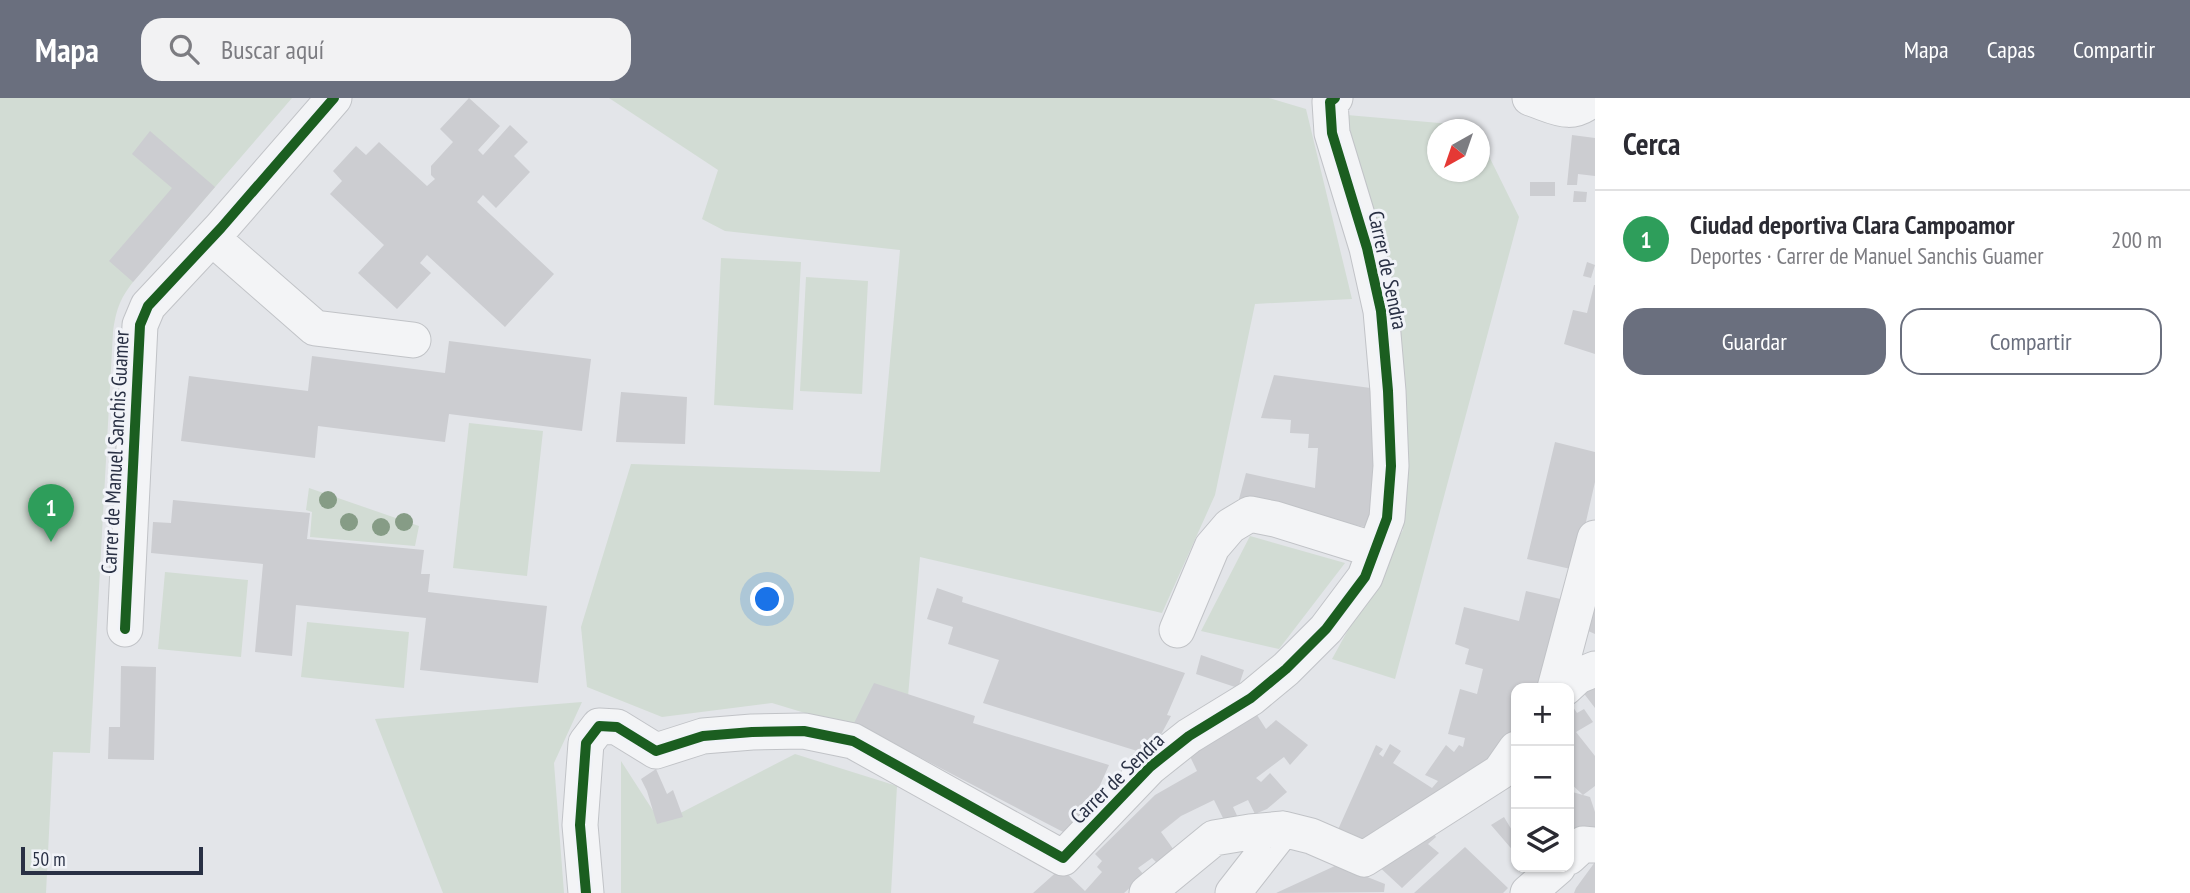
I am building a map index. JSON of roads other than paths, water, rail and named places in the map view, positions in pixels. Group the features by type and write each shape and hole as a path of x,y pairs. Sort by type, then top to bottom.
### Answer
{"street":[{"name":"Carrer de Manuel Sanchis Guamer","path":"125,629 140,325 148,306 334,98"},
{"name":"Carrer de Sendra","path":"586,893 580,825 586,743 599,726 617,727 656,751 703,736 752,732 804,731 853,741 1063,858 1150,767 1189,736 1251,698 1286,669 1326,629 1365,577 1387,518 1391,466 1381,311 1367,248 1332,133 1330,102 1335,98"},
{"path":"1530,98 1568,111 1583,107 1593,98"},
{"path":"220,228 212,238 315,328 413,340"},
{"path":"1177,630 1212,547 1230,526 1250,514 1275,519 1375,550"},
{"path":"1556,683 1595,538"},
{"path":"1570,683 1595,668"},
{"path":"1147,893 1214,838 1250,832 1283,829 1311,836 1364,859 1500,772 1511,756"},
{"path":"1233,893 1283,829"},
{"path":"1574,853 1583,845 1595,845"},
{"path":"1528,893 1552,872"}],"place":[{"name":"Ciudad deportiva Clara Campoamor","path":"51,542"}]}
